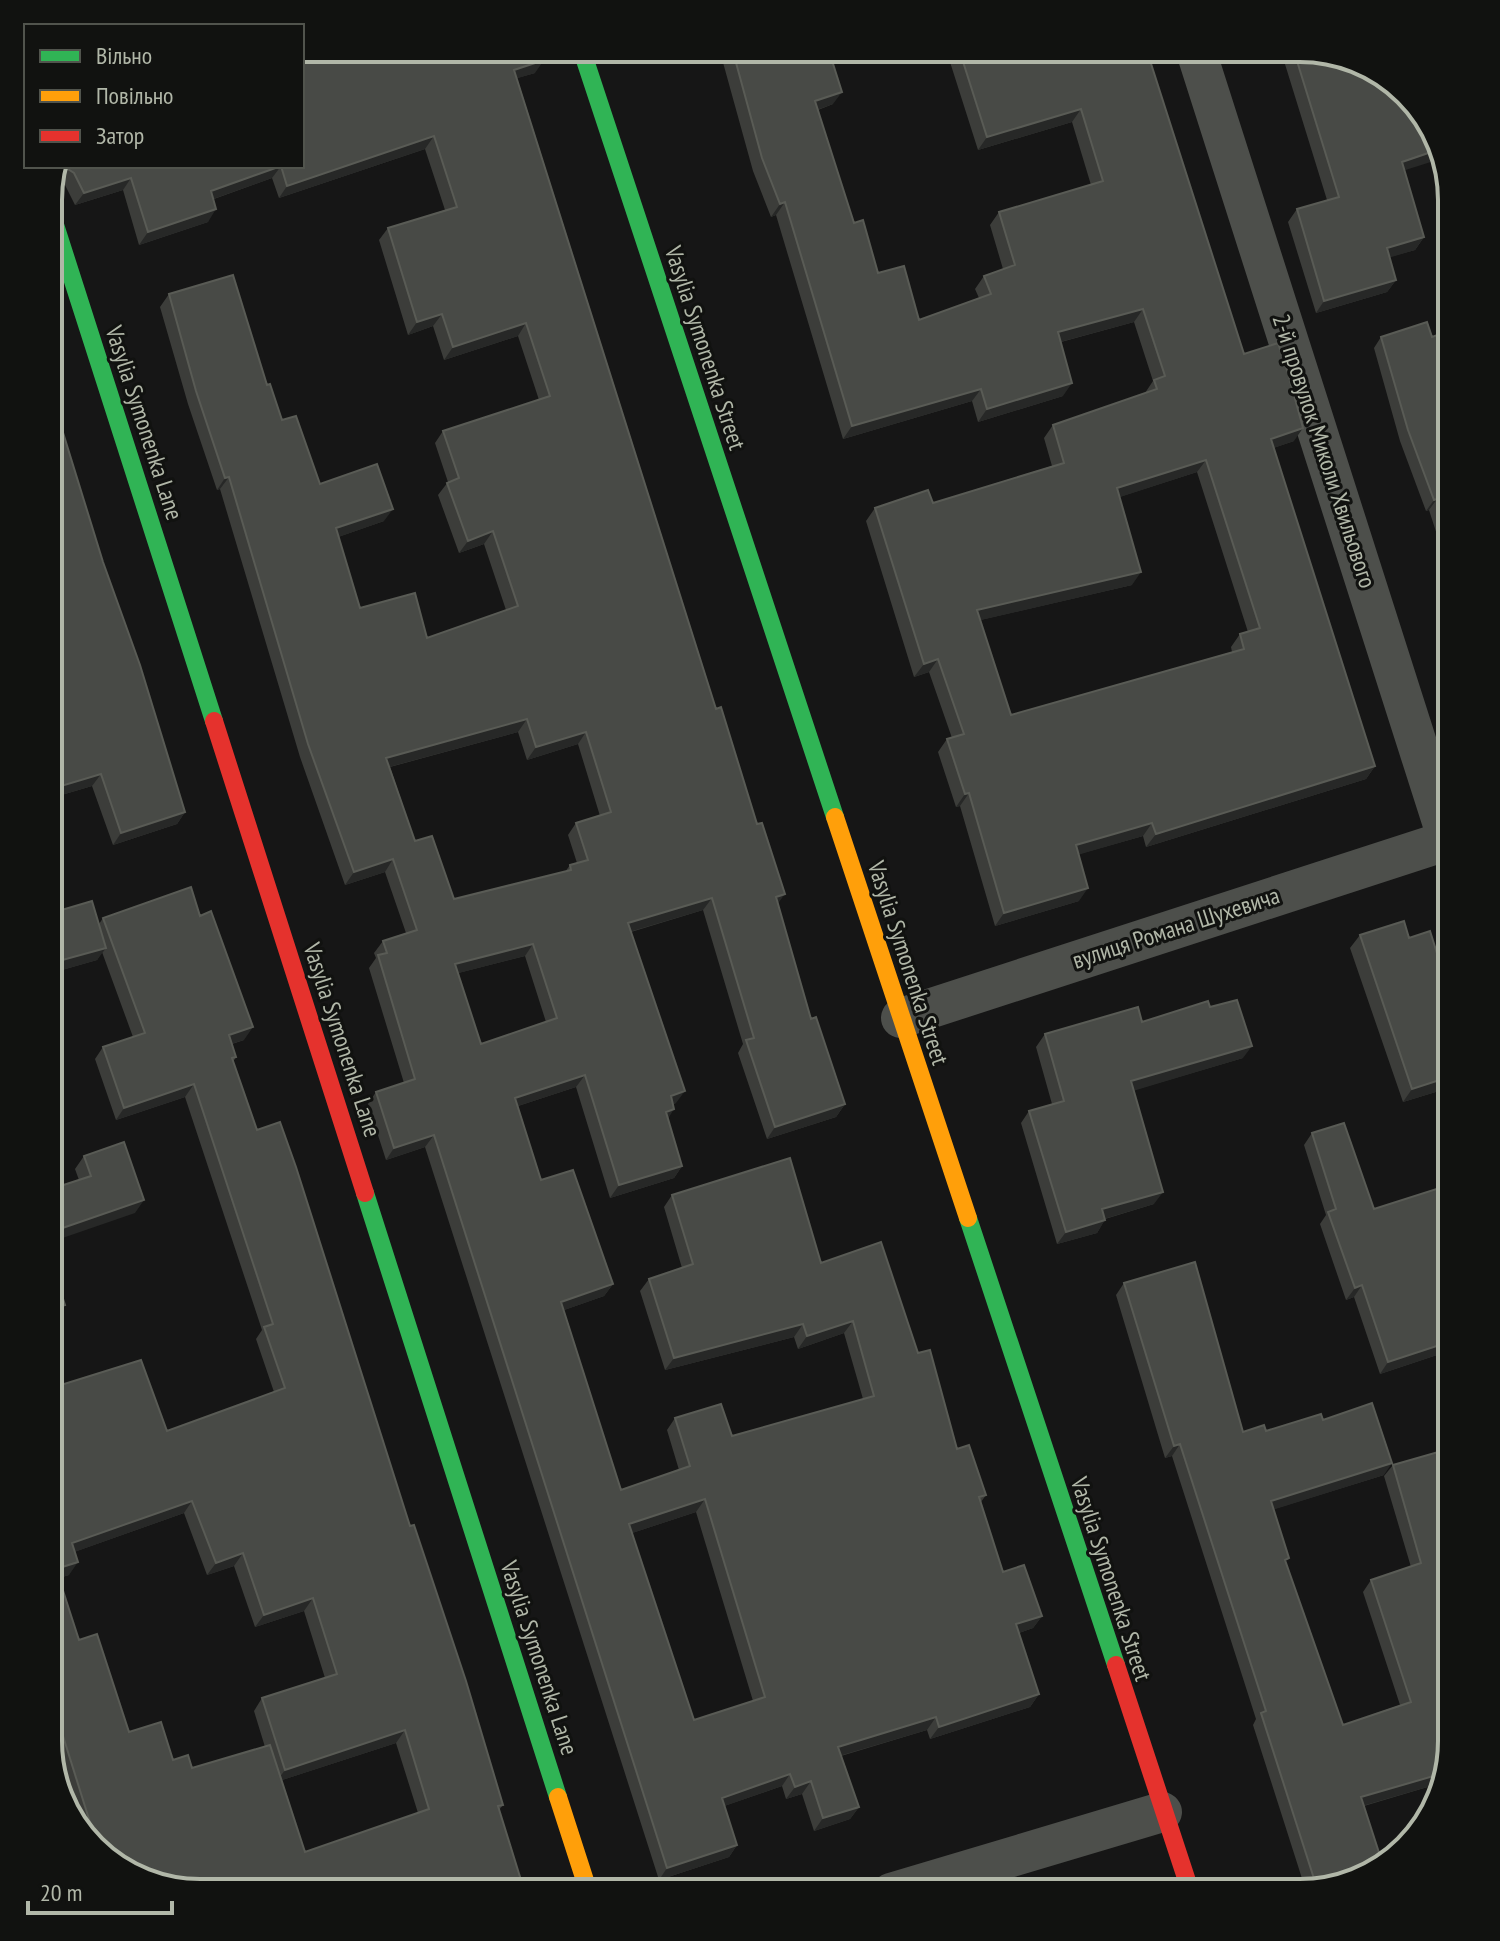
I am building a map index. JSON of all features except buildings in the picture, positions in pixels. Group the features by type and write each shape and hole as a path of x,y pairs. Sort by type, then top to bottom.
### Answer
{"street":[{"name":"Vasylia Symonenka Street","path":"586,62 1186,1879"},
{"name":"2-й провулок Миколи Хвильового","path":"1200,62 1438,804"},
{"name":"Vasylia Symonenka Lane","path":"62,247 585,1879"},
{"name":"вулиця Романа Шухевича","path":"901,1018 1438,848"},
{"path":"938,1879 1162,1812"}],"traffic: fast":[{"path":"586,62 835,817"},
{"path":"62,247 214,721"},
{"path":"365,1193 558,1797"},
{"path":"968,1218 1116,1665"}],"traffic: slow":[{"path":"835,817 968,1218"},
{"path":"558,1797 584,1879"}],"traffic: jam":[{"path":"214,721 365,1193"},
{"path":"1116,1665 1186,1879"}]}
